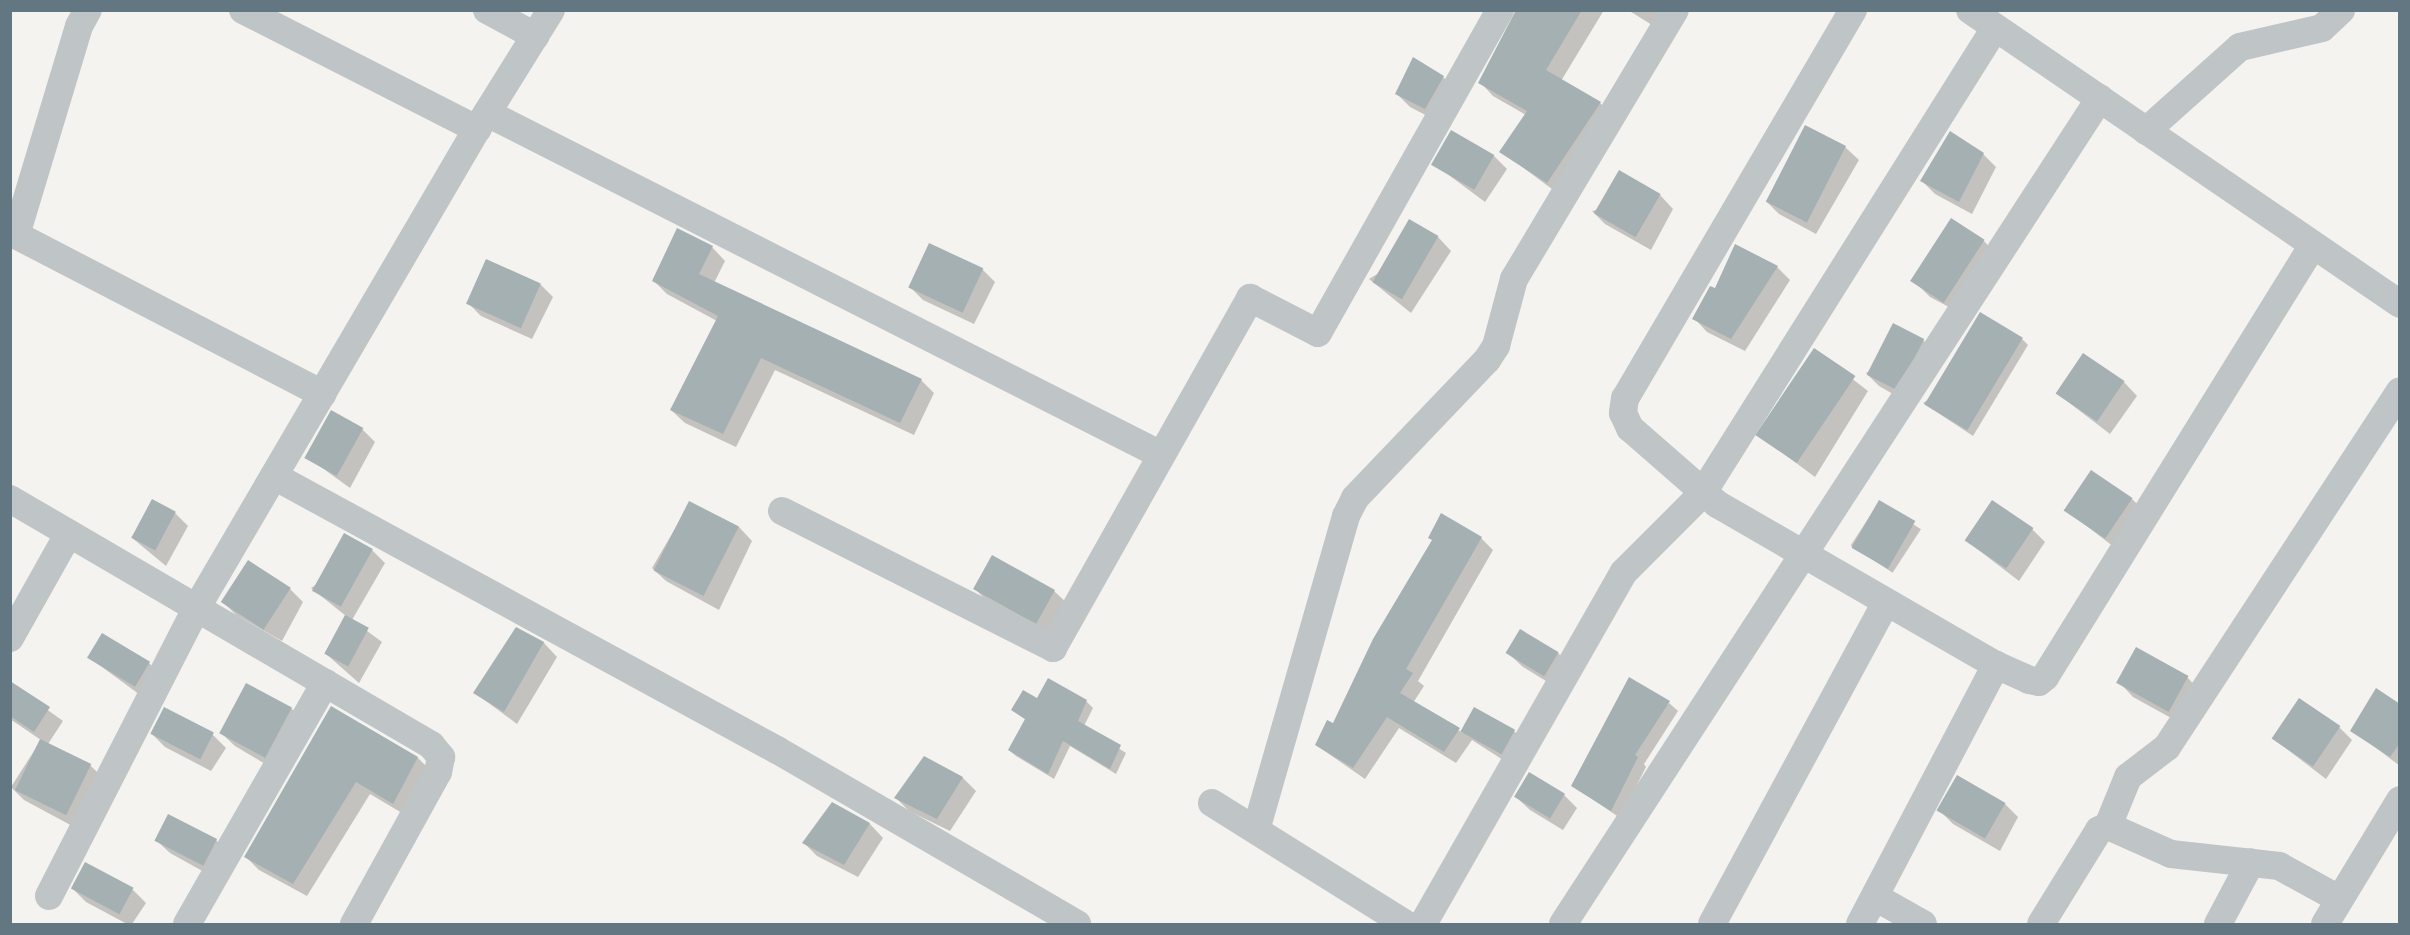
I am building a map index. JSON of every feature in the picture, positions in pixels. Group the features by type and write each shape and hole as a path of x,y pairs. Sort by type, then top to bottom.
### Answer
{"street":[{"path":"88,10 79,26 13,233 322,394"},
{"path":"243,10 482,121 1161,455"},
{"path":"488,10 535,36"},
{"path":"50,896 197,607 482,121 551,10"},
{"path":"782,511 1053,648 1250,298 1318,333 1500,10"},
{"path":"1256,830 1346,516 1355,498 1487,360 1496,346 1514,279 1675,10"},
{"path":"1853,10 1625,398 1623,413 1630,428 1702,494 1805,556 1996,665 2029,680 2039,682 2045,677 2313,245"},
{"path":"1970,10 2400,304"},
{"path":"2146,131 2240,47 2322,28 2341,10"},
{"path":"1423,924 1624,572 1702,494 1995,28"},
{"path":"1563,924 1805,556 2100,98"},
{"path":"2041,924 2099,830 2108,826 2128,777 2167,747 2400,391"},
{"path":"274,476 777,750 1077,924"},
{"path":"10,499 431,745 441,757 438,772 354,924"},
{"path":"10,638 69,533"},
{"path":"1712,924 1886,602"},
{"path":"1860,924 1996,665"},
{"path":"188,924 325,683"},
{"path":"2325,924 2400,800"},
{"path":"1212,803 1406,924"},
{"path":"2108,826 2161,851 2278,867 2339,899"},
{"path":"2218,924 2251,862"},
{"path":"1875,897 1923,924"}],"building":[{"path":"1516,10 1582,10 1546,70 1601,102 1547,183 1499,152 1527,111 1478,83"},
{"path":"1413,57 1444,76 1425,109 1395,94"},
{"path":"1805,125 1846,146 1807,223 1766,202"},
{"path":"1451,130 1494,155 1474,190 1431,165"},
{"path":"1950,131 1984,153 1959,202 1920,181"},
{"path":"1619,170 1661,194 1636,237 1594,213"},
{"path":"1951,218 1985,240 1944,303 1910,281"},
{"path":"1409,219 1438,236 1402,299 1372,282"},
{"path":"677,228 713,246 699,274 922,379 900,423 761,358 723,434 670,410 718,316 652,281"},
{"path":"929,243 983,268 963,313 908,287"},
{"path":"1735,244 1778,266 1731,339 1692,319 1710,286 1715,288"},
{"path":"486,259 541,283 521,328 466,304"},
{"path":"1980,312 2023,338 1967,430 1924,405"},
{"path":"1893,323 1924,339 1898,391 1867,375"},
{"path":"1814,348 1855,376 1797,463 1755,435"},
{"path":"2083,353 2124,381 2097,422 2056,394"},
{"path":"331,410 363,428 337,476 304,458"},
{"path":"2091,470 2132,498 2105,539 2064,511"},
{"path":"152,499 176,512 155,551 131,538"},
{"path":"1879,500 1915,521 1888,569 1852,548"},
{"path":"1992,500 2033,528 2006,569 1965,541"},
{"path":"689,501 739,526 703,596 654,570"},
{"path":"1441,513 1482,537 1406,669 1413,673 1400,693 1460,728 1444,752 1387,717 1353,768 1315,745 1327,720 1333,723 1373,639 1432,540 1428,538"},
{"path":"344,533 373,549 341,607 312,591"},
{"path":"992,555 1055,590 1036,624 973,589"},
{"path":"248,560 291,588 264,630 221,602"},
{"path":"345,615 369,628 348,667 324,654"},
{"path":"516,627 544,642 504,712 473,693"},
{"path":"1520,629 1559,652 1544,676 1506,653"},
{"path":"102,633 150,662 135,687 87,658"},
{"path":"2136,647 2188,676 2169,712 2116,683"},
{"path":"1629,677 1670,701 1635,755 1638,757 1611,811 1571,786"},
{"path":"1048,678 1087,700 1078,721 1121,745 1110,769 1063,741 1048,774 1008,750 1025,719 1011,710 1023,690 1037,698"},
{"path":"10,681 50,707 34,732 10,716"},
{"path":"246,683 292,707 265,758 219,733"},
{"path":"2376,688 2400,704 2400,743 2390,757 2350,731"},
{"path":"2299,698 2340,726 2313,767 2272,739"},
{"path":"331,706 418,757 393,804 356,782 293,884 244,857"},
{"path":"164,707 214,732 200,759 150,734"},
{"path":"1474,707 1515,730 1502,754 1460,731"},
{"path":"40,739 91,764 66,815 15,790"},
{"path":"924,756 963,777 937,819 894,798"},
{"path":"1529,772 1565,794 1550,818 1514,797"},
{"path":"1957,775 2005,803 1985,839 1936,811"},
{"path":"832,802 870,823 844,865 802,843"},
{"path":"168,814 217,839 203,866 154,841"},
{"path":"85,862 134,888 119,914 71,888"}]}
